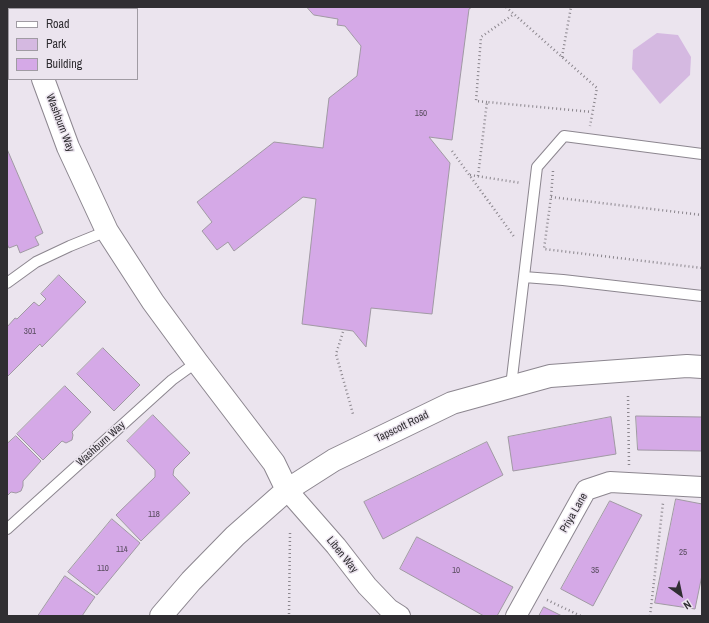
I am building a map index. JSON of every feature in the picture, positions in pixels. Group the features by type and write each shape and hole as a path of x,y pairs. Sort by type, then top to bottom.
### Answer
{"street":[{"name":"Washburn Way","path":"43,80 68,147 107,232 153,302 274,463 288,490"},
{"name":"Tapscott Road","path":"161,616 191,581 235,536 288,490 334,460 452,403 550,376 687,366 702,367"},
{"name":"Priya Lane","path":"516,616 586,490 610,482 702,486"},
{"name":"Liben Way","path":"288,490 383,604 388,609 400,616"}],"lane":[{"path":"511,386 537,167 564,136 702,154"},
{"path":"7,283 36,262 70,246 107,232"},
{"path":"524,277 702,296"},
{"name":"Washburn Way","path":"7,528 172,380 197,362"}],"path":[{"path":"506,7 597,88 590,127"},
{"path":"562,57 571,7"},
{"path":"514,14 481,37 476,101 592,112"},
{"path":"478,176 487,102"},
{"path":"452,151 527,254"},
{"path":"553,169 544,249 702,268"},
{"path":"470,175 535,185"},
{"path":"551,197 702,215"},
{"path":"343,332 336,354 354,414"},
{"path":"628,396 629,468"},
{"path":"650,616 666,484"},
{"path":"289,614 290,533"},
{"path":"530,592 581,616"}],"green space":[{"path":"657,33 678,35 691,57 690,75 660,104 632,69 633,50"}],"building":[{"path":"307,7 472,7 469,9 452,140 429,137 450,163 432,314 371,308 366,347 353,331 302,324 316,199 303,197 234,251 228,242 217,250 202,231 212,222 197,202 274,142 323,148 329,98 357,76 361,46 345,26 337,25 338,19 314,15"},
{"path":"7,149 43,233 35,237 39,245 20,253 17,245 9,248 7,244"},
{"path":"59,275 86,302 42,347 40,344 7,377 7,327 34,302 39,306 46,299 41,294"},
{"path":"103,348 140,385 114,411 77,374"},
{"path":"65,386 91,412 72,432 72,440 66,443 62,441 43,460 17,434"},
{"path":"153,415 190,453 174,469 173,475 190,493 141,541 116,515 155,477 155,470 127,441"},
{"path":"636,416 702,417 702,451 638,450"},
{"path":"611,417 616,454 513,471 508,437"},
{"path":"16,436 41,461 23,481 21,491 16,493 11,492 7,496 7,444"},
{"path":"487,442 503,475 383,539 364,502"},
{"path":"676,499 702,504 702,575 695,609 655,603"},
{"path":"610,501 642,515 593,606 561,589"},
{"path":"112,519 140,543 97,595 68,572"},
{"path":"417,537 513,587 497,616 484,616 400,569"},
{"path":"65,576 95,597 82,616 38,616"},
{"path":"544,607 562,616 539,616"}]}
